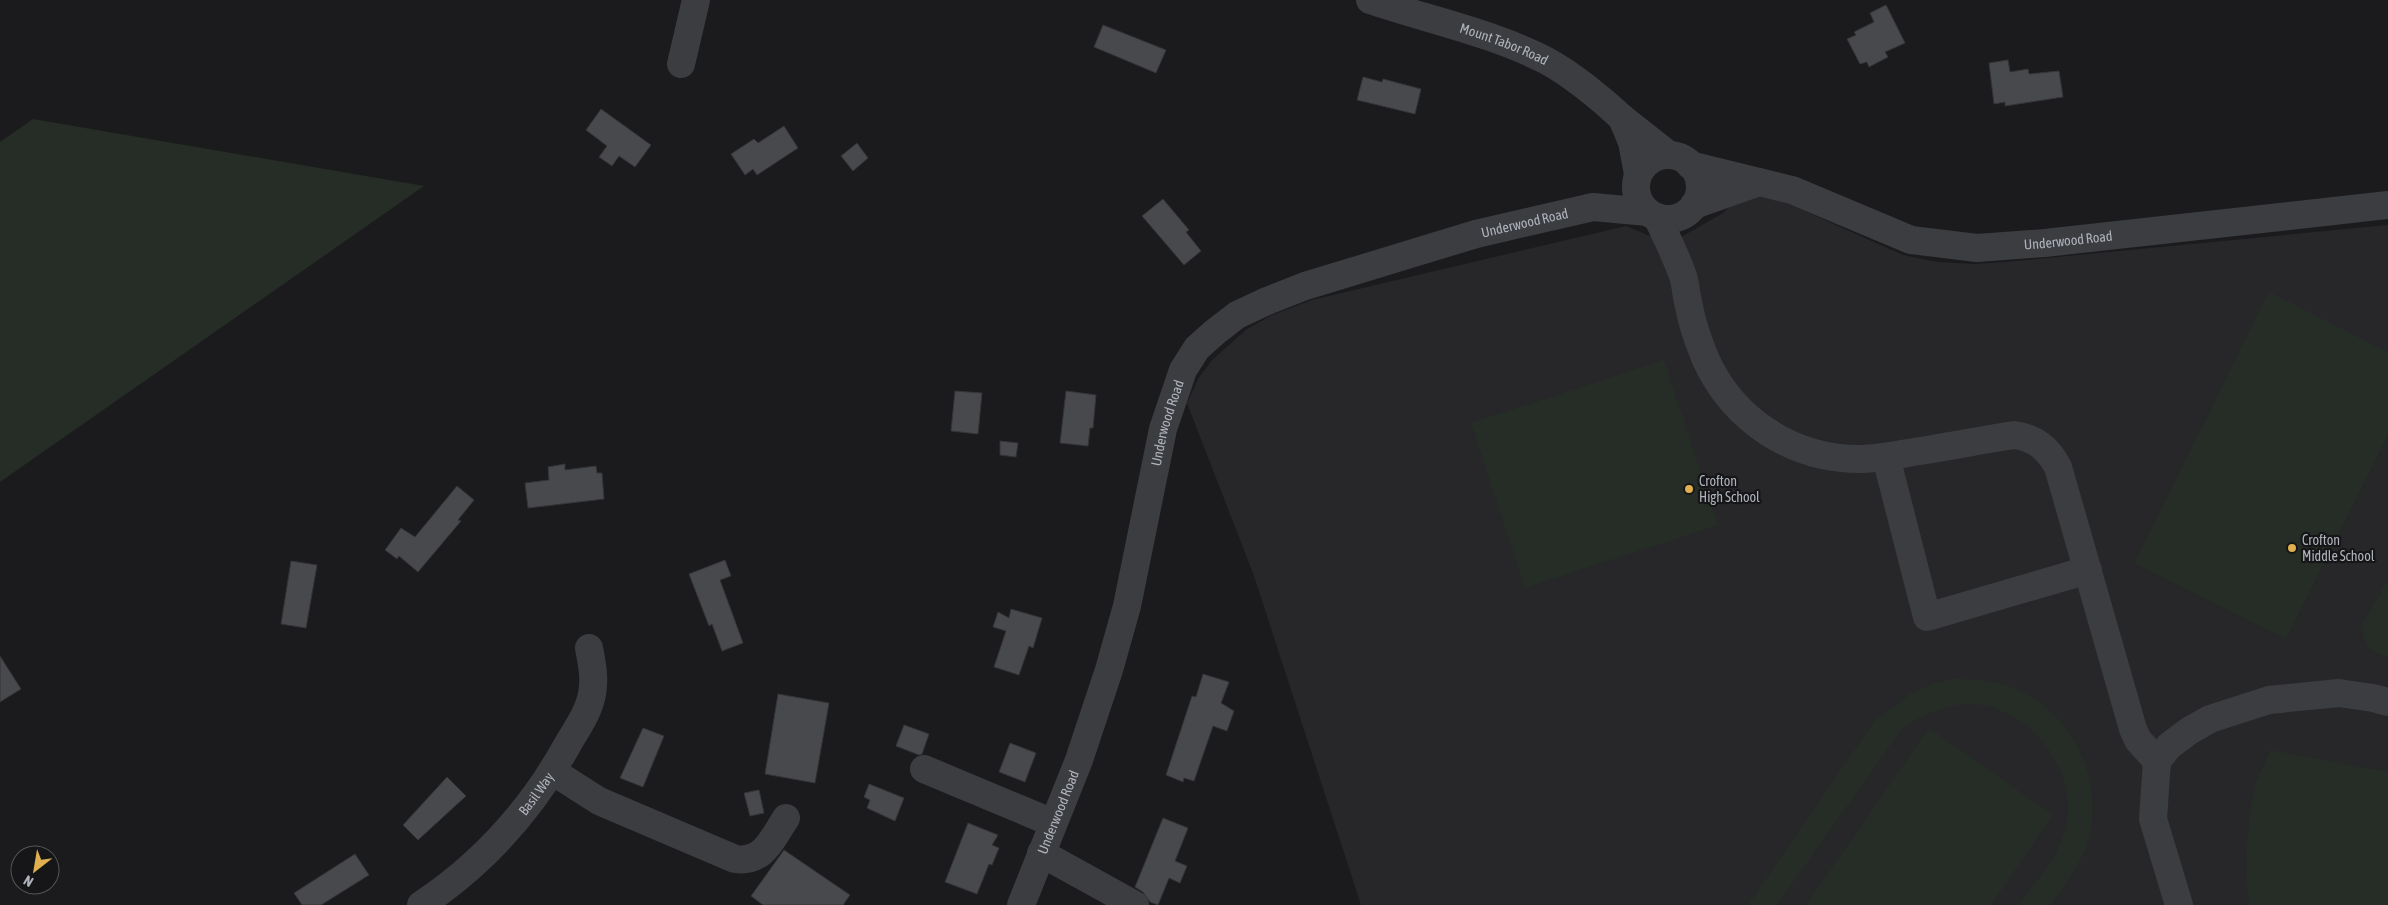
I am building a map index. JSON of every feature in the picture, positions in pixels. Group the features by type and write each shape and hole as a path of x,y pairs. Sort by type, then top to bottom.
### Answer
{"street":[{"path":"680,64 696,0"},
{"name":"Mount Tabor Road","path":"1386,2 1490,38 1547,61 1602,99 1622,118 1680,160"},
{"name":"Mount Tabor Road","path":"1622,118 1632,142 1638,176"},
{"path":"1683,277 1690,209 1698,195 1699,184 1696,173 1680,160 1651,160 1638,176 1637,196 1653,215 1683,277 1696,334 1717,380 1744,414 1760,428 1781,441 1806,452 1832,457 1860,459 1886,457 2014,435 2025,436 2040,444 2051,454 2058,466 2133,729 2138,740 2157,760"},
{"name":"Underwood Road","path":"1680,160 1792,190 1911,240 1977,248 2045,243 2388,205"},
{"name":"Underwood Road","path":"1593,207 1638,176"},
{"path":"1653,215 1667,219 1759,182"},
{"name":"Underwood Road","path":"1021,905 1079,760 1109,670 1127,606 1163,429 1183,370 1198,348 1215,332 1238,316 1266,301 1305,286 1476,234 1593,207 1653,215"},
{"path":"1886,457 1927,617 2088,570"},
{"name":"Basil Way","path":"421,905 447,888 489,851 539,793 585,714 592,695 594,676 589,648"},
{"path":"2179,905 2153,819 2157,760 2169,746 2189,731 2210,719 2269,700 2339,693 2388,702"},
{"path":"924,769 1053,823"},
{"path":"552,771 599,801 735,859 748,861 757,857 786,818"},
{"path":"1041,853 1135,905"}],"shaded area":[{"path":"33,119 424,186 0,482 0,142"},
{"name":"Crofton High School","path":"1744,193 1776,198 1903,255 1937,262 1974,264 2388,225 2388,905 1361,905 1254,576 1187,403 1198,379 1212,360 1247,329 1272,315 1312,300 1626,226 1669,244 1723,213"},
{"path":"2269,292 2388,352 2388,435 2286,639 2134,563"},
{"path":"1664,360 1718,525 1525,588 1471,423"},
{"path":"2388,580 2388,658 2368,648 2361,626"},
{"path":"1953,679 1989,681 2023,692 2041,703 2056,717 2080,751 2092,791 2093,811 2090,832 2088,842 2079,862 2051,905 2019,905 2053,858 2066,827 2068,804 2064,781 2054,759 2041,739 2023,723 2003,711 1980,705 1956,705 1927,714 1901,730 1777,905 1748,905 1875,720 1910,694 1932,684"},
{"path":"1929,728 2053,815 1991,905 1806,905"},
{"path":"2270,750 2388,772 2388,905 2249,905 2247,891 2247,847 2250,818 2255,785"}],"building":[{"path":"1886,5 1905,43 1885,52 1888,57 1869,67 1867,62 1860,64 1847,39 1856,35 1854,32 1874,22 1870,13"},
{"path":"1103,25 1166,50 1156,73 1094,47"},
{"path":"2008,60 2010,72 2028,69 2029,74 2059,71 2063,97 2005,106 2005,102 1994,104 1989,63"},
{"path":"1363,77 1382,82 1383,79 1421,89 1415,114 1357,100"},
{"path":"601,109 651,145 635,167 619,156 612,166 599,157 607,146 586,130"},
{"path":"784,126 798,148 757,175 753,169 745,175 731,154 754,139 758,143"},
{"path":"857,143 868,158 853,171 841,156"},
{"path":"1163,199 1189,230 1186,232 1201,251 1184,265 1142,216"},
{"path":"955,391 982,393 978,434 951,431"},
{"path":"1066,391 1096,395 1093,428 1090,428 1088,446 1060,443"},
{"path":"1000,441 1018,443 1016,457 1000,455"},
{"path":"565,464 565,470 596,466 597,473 602,473 604,499 528,508 525,483 549,480 548,467"},
{"path":"457,486 474,500 458,520 461,521 418,572 399,556 397,559 385,550 401,528 415,537"},
{"path":"725,560 731,576 720,580 743,643 722,651 712,624 709,626 689,574"},
{"path":"291,561 317,565 306,628 281,624"},
{"path":"1011,609 1042,618 1033,648 1029,646 1019,675 994,667 1006,631 993,627 998,612 1009,618"},
{"path":"0,656 21,689 0,702"},
{"path":"1203,674 1229,682 1221,703 1234,711 1227,731 1213,726 1194,781 1184,778 1183,782 1166,775 1192,696 1196,697"},
{"path":"778,694 829,703 815,783 765,774"},
{"path":"904,725 929,734 922,754 919,755 896,746"},
{"path":"643,728 664,736 643,787 620,778"},
{"path":"1010,743 1036,753 1025,782 999,772"},
{"path":"447,777 466,796 418,840 403,825"},
{"path":"869,784 904,798 895,821 867,808 870,800 864,797"},
{"path":"759,790 764,813 750,816 744,793"},
{"path":"1163,818 1188,828 1175,861 1187,866 1180,883 1169,878 1158,905 1150,902 1143,892 1135,887"},
{"path":"968,823 998,835 992,845 999,848 992,865 989,864 977,894 945,882"},
{"path":"784,850 850,895 843,905 763,905 751,896"},
{"path":"355,854 369,875 321,905 302,905 294,893"}],"place":[{"name":"Crofton High School","path":"1689,489"},
{"name":"Crofton Middle School","path":"2292,548"}]}
